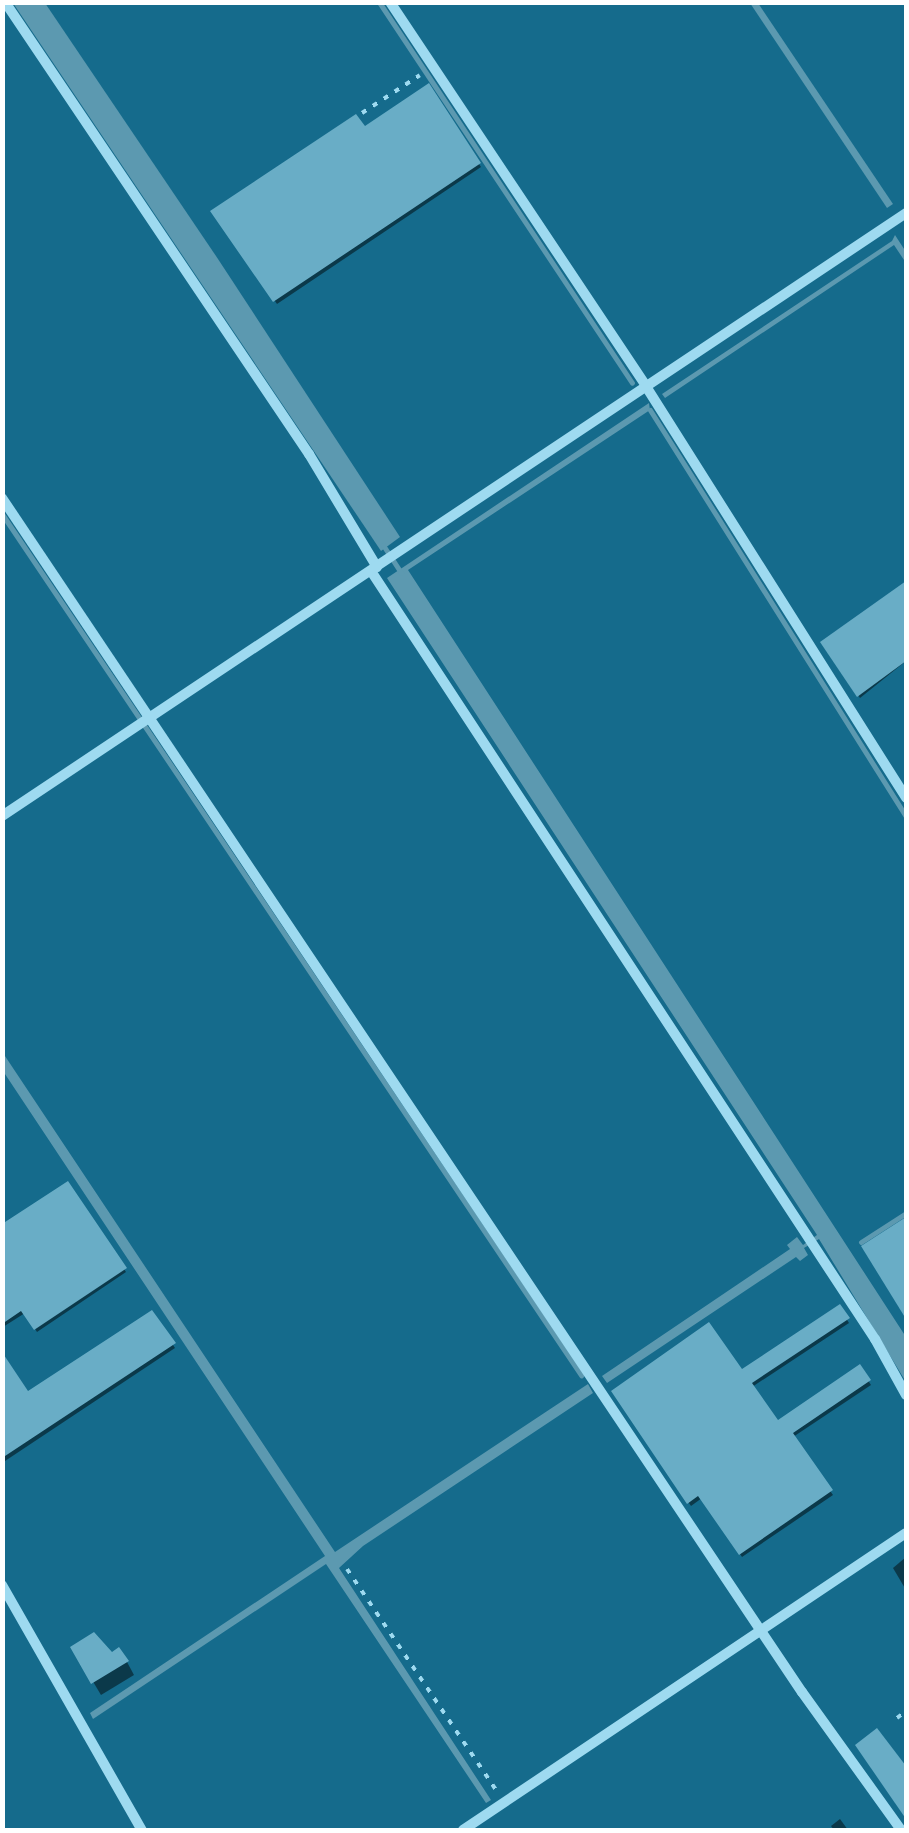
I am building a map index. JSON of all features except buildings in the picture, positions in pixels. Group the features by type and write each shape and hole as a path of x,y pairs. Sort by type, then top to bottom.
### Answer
{"street":[{"path":"5,2 309,454 376,568 874,1339 906,1396"},
{"path":"390,2 647,388 906,798"},
{"path":"2,816 902,216 906,233"},
{"path":"2,498 901,1830"},
{"path":"463,1830 906,1534"},
{"path":"2,1585 142,1830"}],"path":[{"path":"362,113 433,68"},
{"path":"347,1569 505,1803"},
{"path":"897,1718 906,1712"}],"water":[{"path":"13,3 45,3 218,259 400,537 381,551"},
{"path":"750,3 758,3 893,204 887,208"},
{"path":"895,235 906,252 906,263 894,245 665,398 662,394 892,241"},
{"path":"649,403 650,410 408,570 906,1337 906,1382 819,1239 804,1248 808,1255 800,1261 796,1257 607,1383 602,1376 790,1249 787,1245 797,1237 803,1245 817,1235 387,578"},
{"path":"3,1053 335,1552 588,1384 593,1393 363,1546 339,1568 491,1800 486,1803 326,1564 93,1719 90,1713 325,1556 3,1071"}],"waterway":[{"path":"379,2 632,383"},
{"path":"650,410 906,816"},
{"path":"2,514 581,1375"},
{"path":"383,545 401,573"},
{"path":"861,1242 906,1213"}]}
